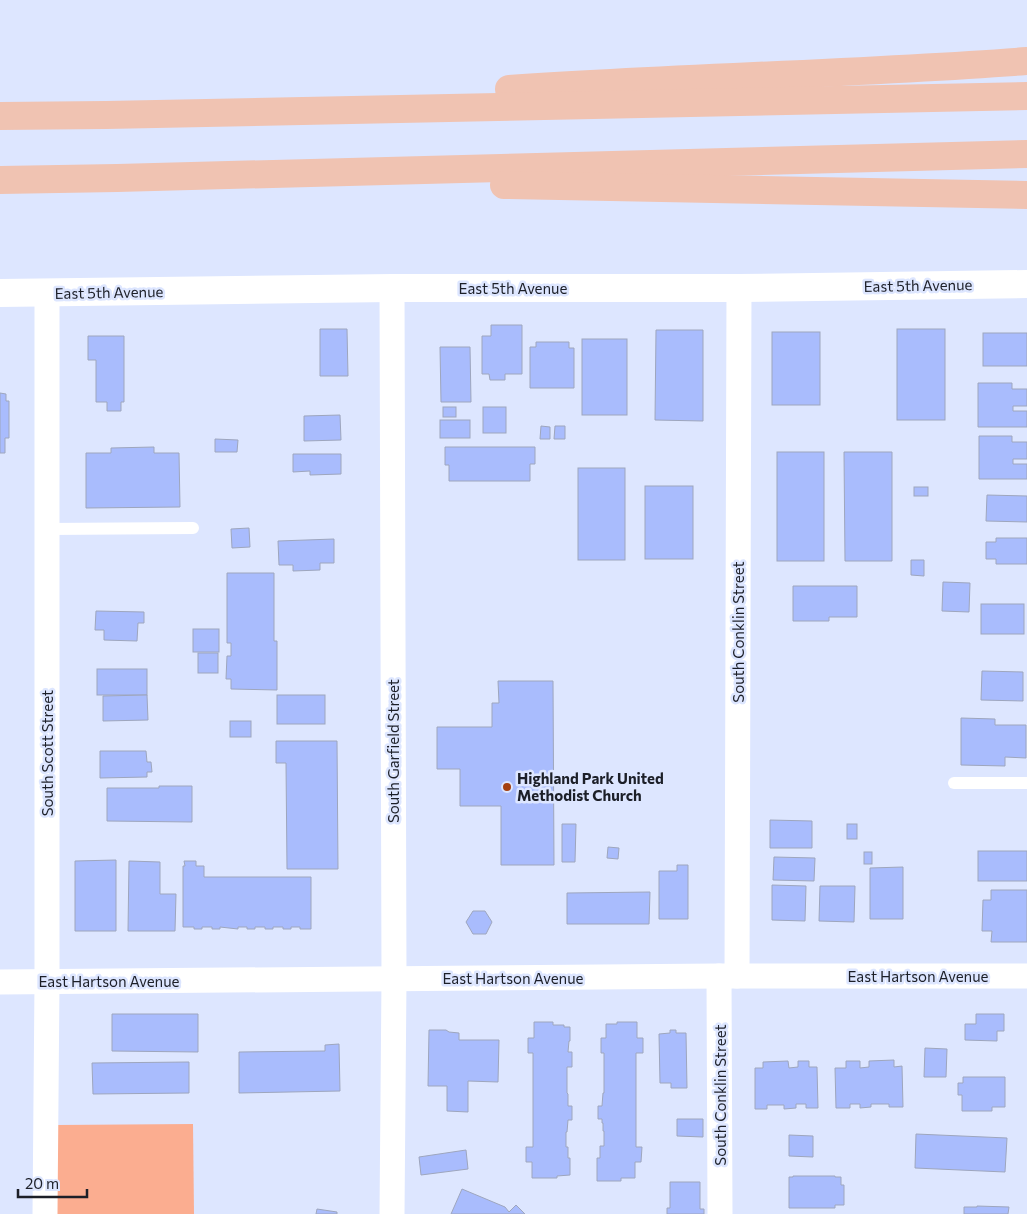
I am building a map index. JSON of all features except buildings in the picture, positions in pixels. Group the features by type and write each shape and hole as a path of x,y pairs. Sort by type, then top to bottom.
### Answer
{"highway":[{"path":"106,115 614,82 1027,61"},
{"path":"0,116 1027,96"},
{"path":"0,180 1027,154"},
{"path":"117,178 1027,195"}],"street":[{"name":"East 5th Avenue","path":"0,293 392,288 739,288 1027,284"},
{"name":"South Garfield Street","path":"392,288 394,979 392,1214"},
{"name":"South Conklin Street","path":"720,1214 728,976 739,288"},
{"name":"South Scott Street","path":"45,1214 47,292"},
{"name":"East Hartson Avenue","path":"0,982 728,976 1027,976"}],"lane":[{"path":"47,528 193,528"},
{"path":"954,783 1027,783"}],"shaded area":[{"path":"193,1124 194,1214 56,1214 56,1125"}],"place":[{"name":"Highland Park United Methodist Church","path":"507,787"}]}
